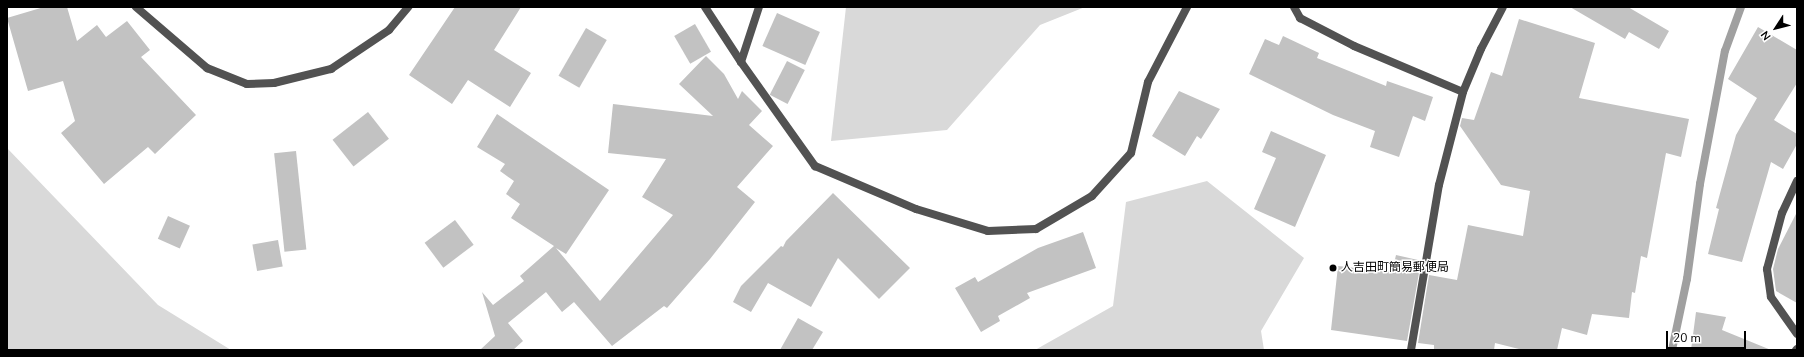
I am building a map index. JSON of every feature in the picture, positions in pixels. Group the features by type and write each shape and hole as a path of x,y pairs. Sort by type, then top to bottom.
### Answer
{"street":[{"path":"136,7 207,68 247,84 274,83 331,69 389,30 408,7"},
{"path":"705,7 741,62 815,166 916,210 988,231 1036,229 1092,196 1131,153 1148,82 1187,7"},
{"path":"741,62 759,7"},
{"path":"1294,7 1300,18 1354,46 1463,92"},
{"path":"1410,350 1440,185 1463,92 1480,49 1503,7"},
{"path":"1797,181 1782,213 1767,269 1771,297 1797,334"}],"shaded area":[{"path":"846,7 1085,7 1040,25 947,130 831,141"},
{"path":"7,148 158,305 231,350 7,350"},
{"path":"1207,181 1304,258 1261,331 1264,350 1035,350 1113,306 1126,202"}],"building":[{"path":"44,7 67,7 77,41 97,25 106,37 127,21 150,50 141,57 196,115 155,154 148,147 104,184 61,133 75,121 63,81 28,91 7,18"},
{"path":"455,7 521,7 494,50 531,73 510,107 468,80 452,104 409,75"},
{"path":"1570,7 1628,7 1669,31 1659,49 1629,32 1625,39"},
{"path":"777,13 820,32 805,65 762,46"},
{"path":"1519,19 1595,43 1579,98 1689,119 1681,157 1666,153 1647,258 1641,256 1635,293 1632,292 1629,318 1592,314 1587,335 1562,328 1557,350 1523,350 1495,343 1494,350 1434,350 1434,345 1418,343 1429,275 1457,280 1468,225 1523,236 1530,191 1501,185 1460,126 1462,118 1474,120 1491,72 1502,76"},
{"path":"695,24 711,52 690,64 674,36"},
{"path":"1758,27 1797,50 1797,83 1774,120 1797,134 1797,144 1783,169 1771,162 1742,262 1708,254 1719,209 1716,208 1736,135 1757,98 1728,79"},
{"path":"586,28 607,40 579,88 558,76"},
{"path":"1283,36 1319,53 1317,58 1386,86 1387,81 1433,97 1425,121 1413,116 1399,157 1370,147 1375,131 1333,115 1249,74 1265,39 1279,45"},
{"path":"706,56 724,74 738,99 742,91 762,111 749,125 773,146 737,187 755,202 710,259 667,308 664,306 612,346 574,302 562,312 546,292 508,323 523,341 513,350 480,350 495,336 482,292 493,305 524,281 520,276 554,246 511,218 520,204 506,194 514,181 500,171 505,164 477,147 497,114 609,190 566,254 556,248 600,301 673,215 642,197 666,159 608,153 613,104 713,116 679,84"},
{"path":"787,61 805,70 788,104 770,95"},
{"path":"1179,91 1220,109 1201,139 1197,136 1185,156 1152,136"},
{"path":"368,112 389,139 353,166 333,140"},
{"path":"1271,131 1326,155 1295,227 1254,209 1276,158 1262,152"},
{"path":"296,151 306,249 284,252 274,153"},
{"path":"833,193 910,268 879,299 838,258 811,307 768,283 751,312 733,302 741,286 781,246 783,247 786,241"},
{"path":"1797,212 1797,303 1776,291 1773,269 1778,249"},
{"path":"168,216 190,226 180,249 158,239"},
{"path":"455,220 474,245 443,268 425,243"},
{"path":"1083,232 1096,268 1027,293 1030,298 998,316 1000,321 981,332 955,288 975,277 978,282 1038,248"},
{"path":"278,240 283,267 257,271 252,245"},
{"path":"1396,255 1418,260 1414,272 1419,273 1407,341 1331,330 1338,266 1392,272"},
{"path":"1696,312 1726,317 1722,330 1771,350 1691,350"},
{"path":"798,318 823,332 812,350 780,350"}],"waterway":[{"path":"1672,350 1687,279 1700,184 1725,51 1741,7"}],"place":[{"name":"人吉田町簡易郵便局","path":"1333,268"}]}
